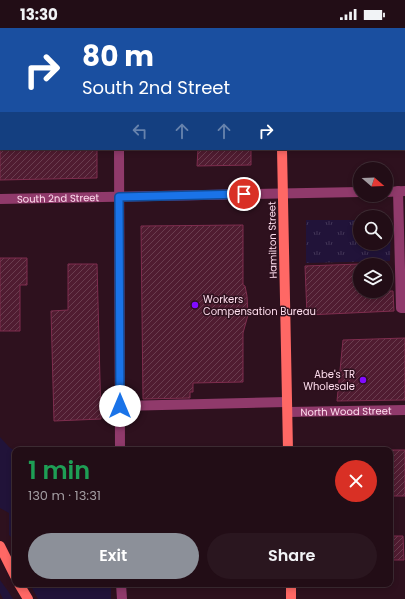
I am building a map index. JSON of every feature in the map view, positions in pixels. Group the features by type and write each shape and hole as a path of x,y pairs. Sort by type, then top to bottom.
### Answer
{"main road":[{"name":"Hamilton Street","path":"282,150 288,447"},
{"path":"0,546 12,570"},
{"path":"21,587 28,599"},
{"path":"291,587 291,599"}],"street":[{"path":"119,150 120,447"},
{"path":"401,191 403,308"},
{"name":"South 2nd Street","path":"0,199 353,192"},
{"path":"120,406 287,402"},
{"name":"North Wood Street","path":"288,412 405,410"},
{"path":"121,587 122,599"}],"green space":[{"path":"306,220 353,220 353,250 390,250 390,258 353,258 353,262 306,263"},
{"path":"0,437 12,449 12,539 9,535 9,513 0,508"},
{"path":"0,580 13,599 3,599 0,593"},
{"path":"32,587 111,587 111,599 38,599"}],"building":[{"path":"0,150 97,150 97,178 0,180"},
{"path":"198,150 251,150 251,165 197,166"},
{"name":"Workers Compensation Bureau","path":"243,225 243,285 245,286 247,296 248,315 243,333 243,382 193,383 193,392 190,392 190,398 143,399 141,226"},
{"path":"0,258 27,258 27,285 20,285 20,331 0,331"},
{"path":"68,264 97,264 101,419 54,421 51,311 68,310"},
{"path":"353,264 353,298 393,298 393,291 394,311 307,315 305,266"},
{"path":"405,338 405,400 337,401 343,340"},
{"path":"393,450 405,450 405,496 393,496"},
{"path":"393,536 403,536 404,560 393,560"}],"place":[{"name":"Workers Compensation Bureau","path":"195,305"},
{"name":"Abe's TR Wholesale","path":"363,380"}],"route":[{"path":"120,406 119,197 244,194"}]}
